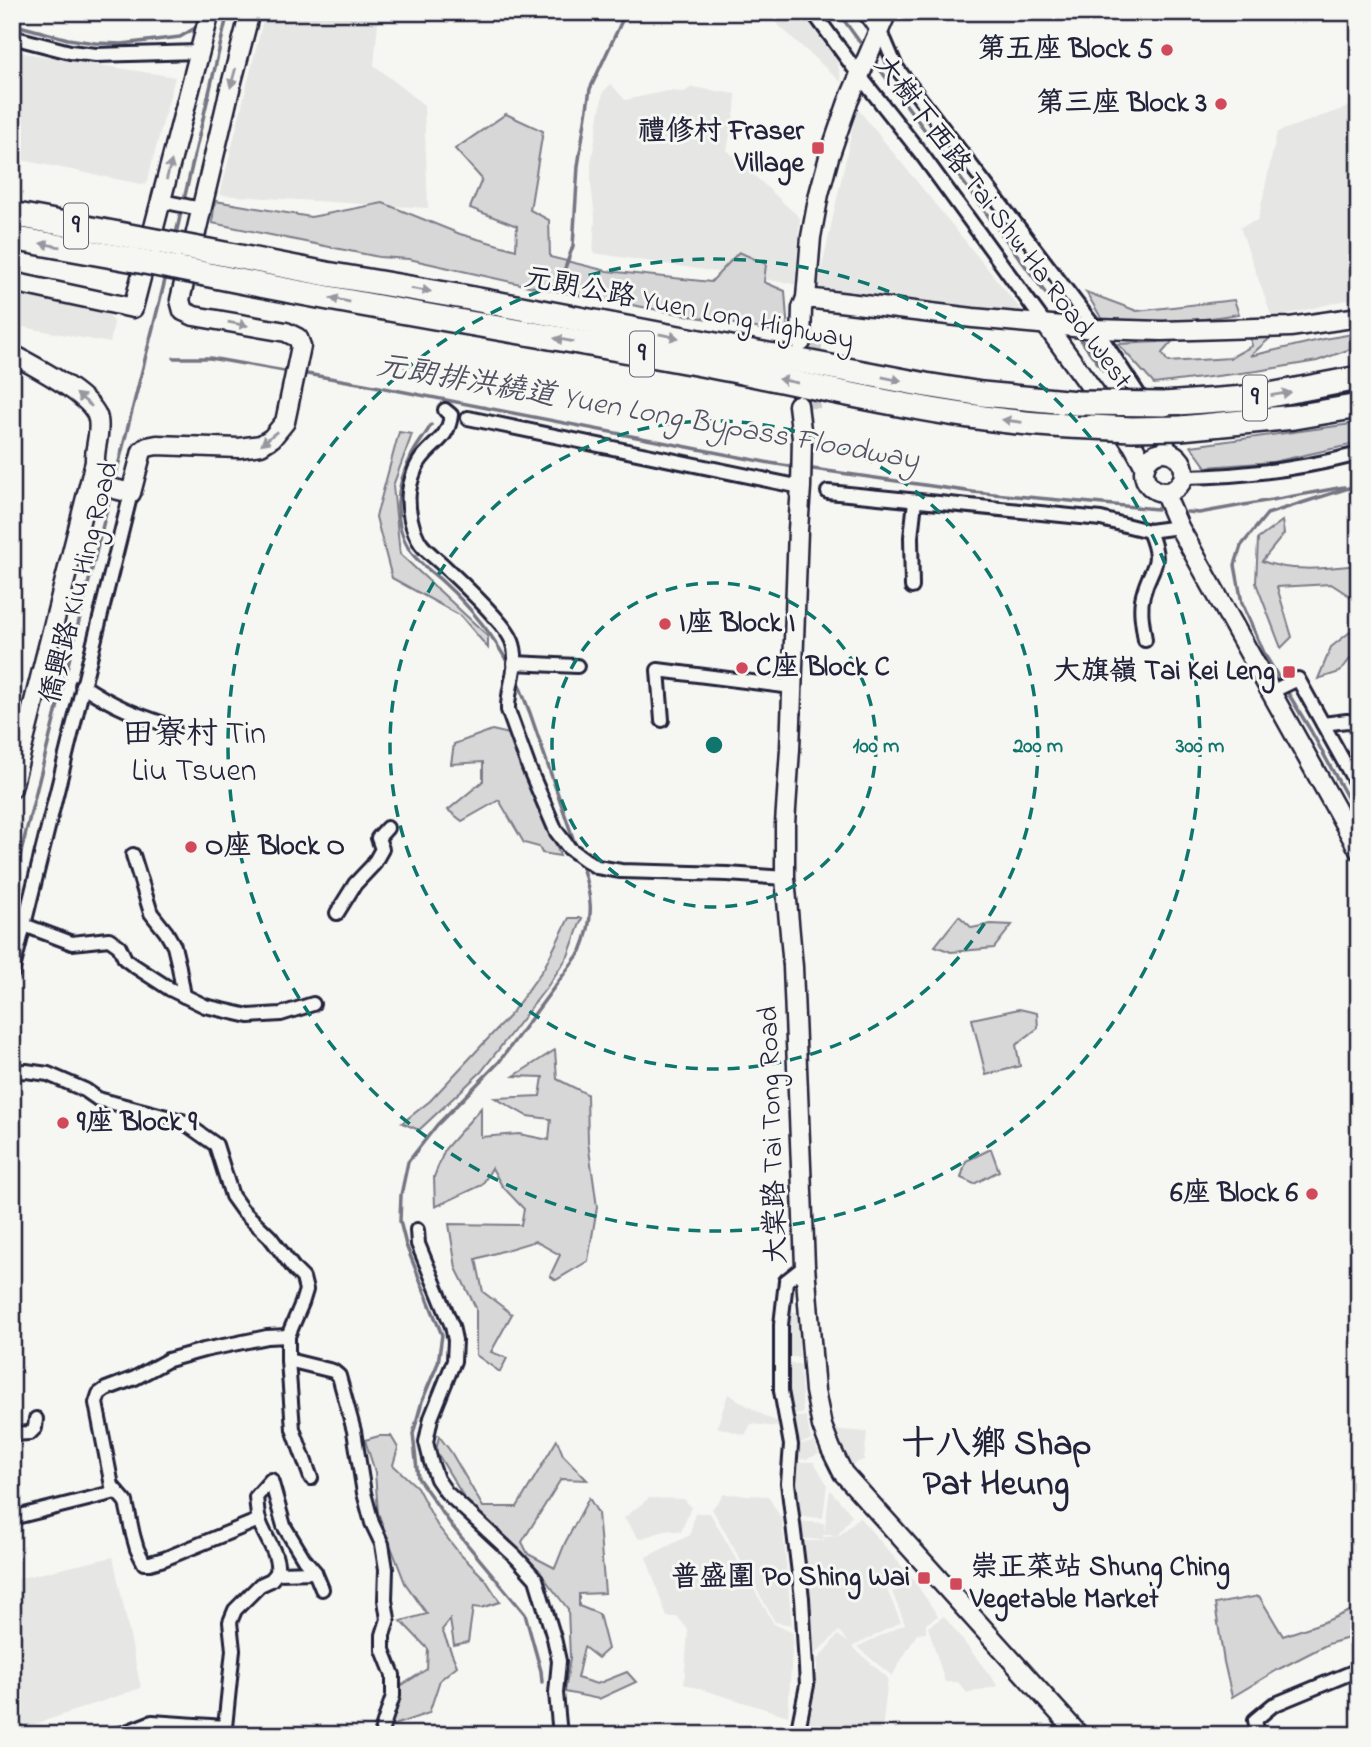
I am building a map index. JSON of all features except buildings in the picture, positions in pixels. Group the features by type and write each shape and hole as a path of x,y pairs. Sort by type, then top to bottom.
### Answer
{"highway":[{"name":"元朗公路 Yuen Long Highway","path":"12,214 137,249 207,262 409,313 710,366 935,410 1023,422 1132,429 1181,428 1294,417 1359,406"},
{"name":"元朗公路 Yuen Long Highway","path":"12,238 137,249"},
{"name":"元朗公路 Yuen Long Highway","path":"207,262 327,274 982,394 1077,403 1164,404 1259,397 1359,378"}],"street":[{"path":"12,282 133,307 210,12"},
{"path":"161,201 201,209 250,12"},
{"name":"大樹下西路 Tai Shu Ha Road West","path":"813,12 1051,325 1133,445 1145,467 1147,482 1154,489 1164,492 1180,527 1359,850"},
{"path":"864,12 877,35 885,41 896,67 1092,328 1158,425 1173,454 1180,460 1184,477 1180,485 1164,492"},
{"path":"807,343 802,307 806,298 811,237 819,194 860,72 887,12"},
{"path":"12,37 69,52 96,55 200,46"},
{"name":"僑興路 Kiu Hing Road","path":"12,973 142,451 158,445 239,448 261,445 272,438 285,422 301,346 298,338 286,332 194,316 183,311 180,300 201,209"},
{"path":"806,298 973,318 1162,331 1290,327 1359,317"},
{"path":"12,354 63,383 93,407 99,422 95,462 12,788"},
{"name":"大棠路 Tai Tong Road","path":"805,406 785,824 785,878 793,967 805,1266 815,1391 822,1426 843,1473 1079,1735"},
{"path":"445,410 451,415 450,426 419,462 412,481 409,493 412,523 421,543 481,601 507,631 515,658 508,710 556,831 569,848 597,867 621,871 785,878"},
{"path":"468,418 801,479"},
{"path":"1145,467 1153,456 1173,454"},
{"path":"1184,477 1269,472 1325,463 1359,454"},
{"path":"90,483 131,493"},
{"path":"828,492 1101,519 1149,531 1180,527"},
{"path":"912,587 911,537 915,501"},
{"path":"1145,640 1141,617 1142,597 1157,558 1149,531"},
{"path":"515,658 578,666"},
{"path":"662,720 658,670 792,687"},
{"path":"1271,692 1298,678 1359,789"},
{"path":"82,685 131,713 173,727"},
{"path":"1324,724 1347,721 1359,723"},
{"path":"337,913 355,884 373,865 382,849 378,838 387,828"},
{"path":"133,855 151,913 173,946 184,996"},
{"path":"24,925 72,943 109,939 119,946 125,959 170,989 205,1006 249,1016 281,1014 313,1004"},
{"path":"12,1072 48,1074 85,1090 98,1099 182,1121 216,1145 232,1196 303,1278 306,1290 288,1336 288,1360 293,1429 311,1478"},
{"path":"417,1230 455,1340 454,1361 431,1418 426,1442 431,1462 437,1479 446,1492 536,1579 559,1661 556,1693 560,1735"},
{"path":"797,1735 807,1685 802,1598 788,1483 791,1445 781,1391 780,1325 786,1281 805,1266"},
{"path":"259,1520 164,1559 144,1563 137,1549 126,1502 112,1486 96,1403 99,1394 106,1389 135,1378 168,1360 267,1337 288,1336"},
{"path":"288,1360 333,1371 339,1376 354,1431 364,1493 372,1523 382,1544 386,1569 385,1600 388,1619 383,1635 383,1650 393,1675 393,1696 382,1729"},
{"path":"12,1434 30,1433 35,1428 36,1419"},
{"path":"113,1735 153,1729 225,1727 233,1650 230,1622 235,1610 260,1585 271,1580 277,1573 278,1566 269,1539 259,1520 256,1497 271,1480 284,1526 304,1559 316,1572 322,1589"},
{"path":"12,1518 116,1492"},
{"path":"277,1573 316,1572"},
{"path":"1258,1735 1255,1720 1273,1705 1353,1672"}],"shaded area":[{"path":"265,12 379,12 374,65 424,105 428,208 220,195"},
{"path":"764,12 804,12 836,55 842,83"},
{"path":"12,51 175,77 146,185 12,158"},
{"path":"611,84 625,100 667,91 684,92 692,87 736,94 727,150 800,218 795,284 593,253 595,218 591,163 603,92"},
{"path":"1359,103 1359,297 1272,318 1240,227 1258,220 1277,132"},
{"path":"857,108 1026,316 816,294"},
{"path":"506,114 543,131 530,210 549,220 550,257 607,271 711,282 739,252 766,264 764,282 785,291 788,334 212,223 215,201 311,217 383,203 460,234 516,250 517,226 470,208 482,179 455,149"},
{"path":"12,291 104,308 114,323 110,343 12,325"},
{"path":"1086,292 1137,311 1234,300 1239,314 1190,321 1162,353 1168,362 1230,358 1252,346 1248,328 1263,324 1269,339 1250,356 1359,333 1359,346 1317,361 1154,384 1118,344 1158,342 1147,324 1103,321"},
{"path":"1359,423 1359,443 1273,462 1206,467 1191,446"},
{"path":"399,432 412,434 393,486 400,554 488,636 488,648 461,616 392,578 376,517"},
{"path":"1282,521 1284,534 1262,561 1297,568 1359,565 1359,583 1356,584 1359,587 1359,602 1331,584 1277,587 1292,637 1281,648 1256,583 1258,539"},
{"path":"1359,625 1359,647 1340,672 1318,679 1331,647"},
{"path":"492,730 518,736 560,856 542,853 539,847 524,843 499,800 462,821 448,810 483,781 483,762 451,764 454,744"},
{"path":"959,916 972,928 991,924 1012,925 994,948 951,952 935,946"},
{"path":"569,918 582,918 568,956 481,1072 419,1130 402,1123 430,1101 510,1015 544,968"},
{"path":"1019,1009 1037,1013 1038,1028 1016,1045 1020,1066 986,1075 972,1019"},
{"path":"555,1050 557,1079 587,1094 588,1142 597,1207 588,1261 556,1280 550,1276 560,1255 535,1241 476,1259 483,1292 512,1314 491,1352 507,1358 500,1372 476,1355 476,1308 456,1268 449,1224 521,1225 524,1209 502,1186 492,1168 482,1185 435,1207 434,1177 445,1149 481,1108 481,1137 519,1134 549,1140 551,1119 527,1116 495,1098 540,1096 543,1077 514,1076"},
{"path":"991,1149 999,1171 974,1184 961,1178 966,1161"},
{"path":"787,1312 799,1312 799,1357 786,1357"},
{"path":"783,1363 800,1364 803,1414 789,1415"},
{"path":"728,1394 777,1421 778,1427 751,1424 745,1435 717,1427"},
{"path":"806,1416 811,1440 795,1445 815,1442 819,1454 807,1459 792,1460 789,1418"},
{"path":"830,1429 867,1432 864,1460 844,1467"},
{"path":"391,1436 398,1448 393,1465 417,1487 437,1525 485,1579 500,1602 481,1608 473,1607 468,1642 454,1645 450,1620 442,1630 457,1666 440,1680 429,1713 391,1726 399,1687 427,1669 428,1649 401,1621 427,1614 405,1583 378,1513 375,1472 365,1440"},
{"path":"439,1436 483,1507 517,1507 557,1440 563,1455 587,1480 561,1479 522,1542 528,1554 555,1568 589,1498 598,1513 605,1593 579,1594 579,1606 599,1614 608,1649 598,1658 584,1647 577,1678 597,1684 627,1672 636,1682 599,1699 565,1692 570,1658 568,1609 544,1578 468,1504 436,1451"},
{"path":"796,1462 814,1462 827,1484 823,1518 795,1516"},
{"path":"830,1490 852,1515 838,1535 823,1537 839,1536 859,1517 907,1572 899,1579 899,1586 887,1590 901,1622 852,1647 888,1678 882,1730 884,1735 838,1735 807,1723 817,1660 838,1635 849,1643 839,1631 814,1655 801,1541 824,1541 823,1538 795,1538 797,1521 824,1523 824,1533"},
{"path":"724,1494 768,1496 782,1520 792,1625 775,1622 712,1509"},
{"path":"649,1498 684,1499 691,1507 681,1532 668,1530 639,1539 624,1518"},
{"path":"695,1513 710,1513 774,1624 793,1633 788,1716 684,1684 688,1630 678,1617 667,1617 646,1557 690,1535"},
{"path":"113,1557 141,1688 12,1732 12,1580"},
{"path":"910,1575 938,1616 926,1624 926,1633 917,1634 892,1676 857,1647 905,1624 892,1592 903,1588 902,1580"},
{"path":"1259,1596 1283,1636 1359,1607 1359,1635 1328,1644 1232,1697 1215,1604"},
{"path":"944,1616 998,1686 967,1693 958,1682 945,1682 928,1627"}],"waterway":[{"path":"175,238 228,12"},
{"path":"564,271 573,246 578,166 590,89 626,12"},
{"path":"838,12 864,48"},
{"path":"12,24 68,39 122,44 180,37 200,25"},
{"path":"873,60 1066,321"},
{"path":"114,482 166,276"},
{"path":"1075,332 1103,370"},
{"name":"元朗排洪繞道 Yuen Long Bypass Floodway","path":"174,358 210,358 290,372"},
{"name":"元朗排洪繞道 Yuen Long Bypass Floodway","path":"301,373 795,467"},
{"path":"431,425 413,453 402,479 398,503 400,527 416,558 472,611 510,667"},
{"name":"元朗排洪繞道 Yuen Long Bypass Floodway","path":"806,468 973,492 1157,509"},
{"path":"1358,485 1267,514 1241,546 1235,565 1242,603 1265,655 1311,731 1359,819"},
{"name":"元朗排洪繞道 Yuen Long Bypass Floodway","path":"1187,512 1199,513 1344,487"},
{"path":"12,888 111,493"},
{"path":"517,680 576,847"},
{"path":"542,1682 525,1614 452,1526 418,1478 413,1434 422,1401 438,1363 442,1335 406,1245 400,1221 401,1195 408,1162 437,1125 499,1062 581,951 588,927 590,906 580,861"}],"tunnel":[{"path":"811,408 813,344"}],"place":[{"name":"第五座 Block 5","path":"1167,50"},
{"name":"第三座 Block 3","path":"1221,104"},
{"name":"禮修村 Fraser Village","path":"818,148"},
{"name":"I座 Block I","path":"665,624"},
{"name":"C座 Block C","path":"742,668"},
{"name":"大旗嶺 Tai Kei Leng","path":"1289,672"},
{"name":"O座 Block O","path":"191,847"},
{"name":"9座 Block 9","path":"63,1123"},
{"name":"6座 Block 6","path":"1312,1194"},
{"name":"普盛圍 Po Shing Wai","path":"924,1578"},
{"name":"崇正菜站 Shung Ching Vegetable Market","path":"956,1584"}],"district":[{"name":"田寮村 Tin Liu Tsuen","path":"194,754"},
{"name":"十八鄉 Shap Pat Heung","path":"996,1465"}]}
